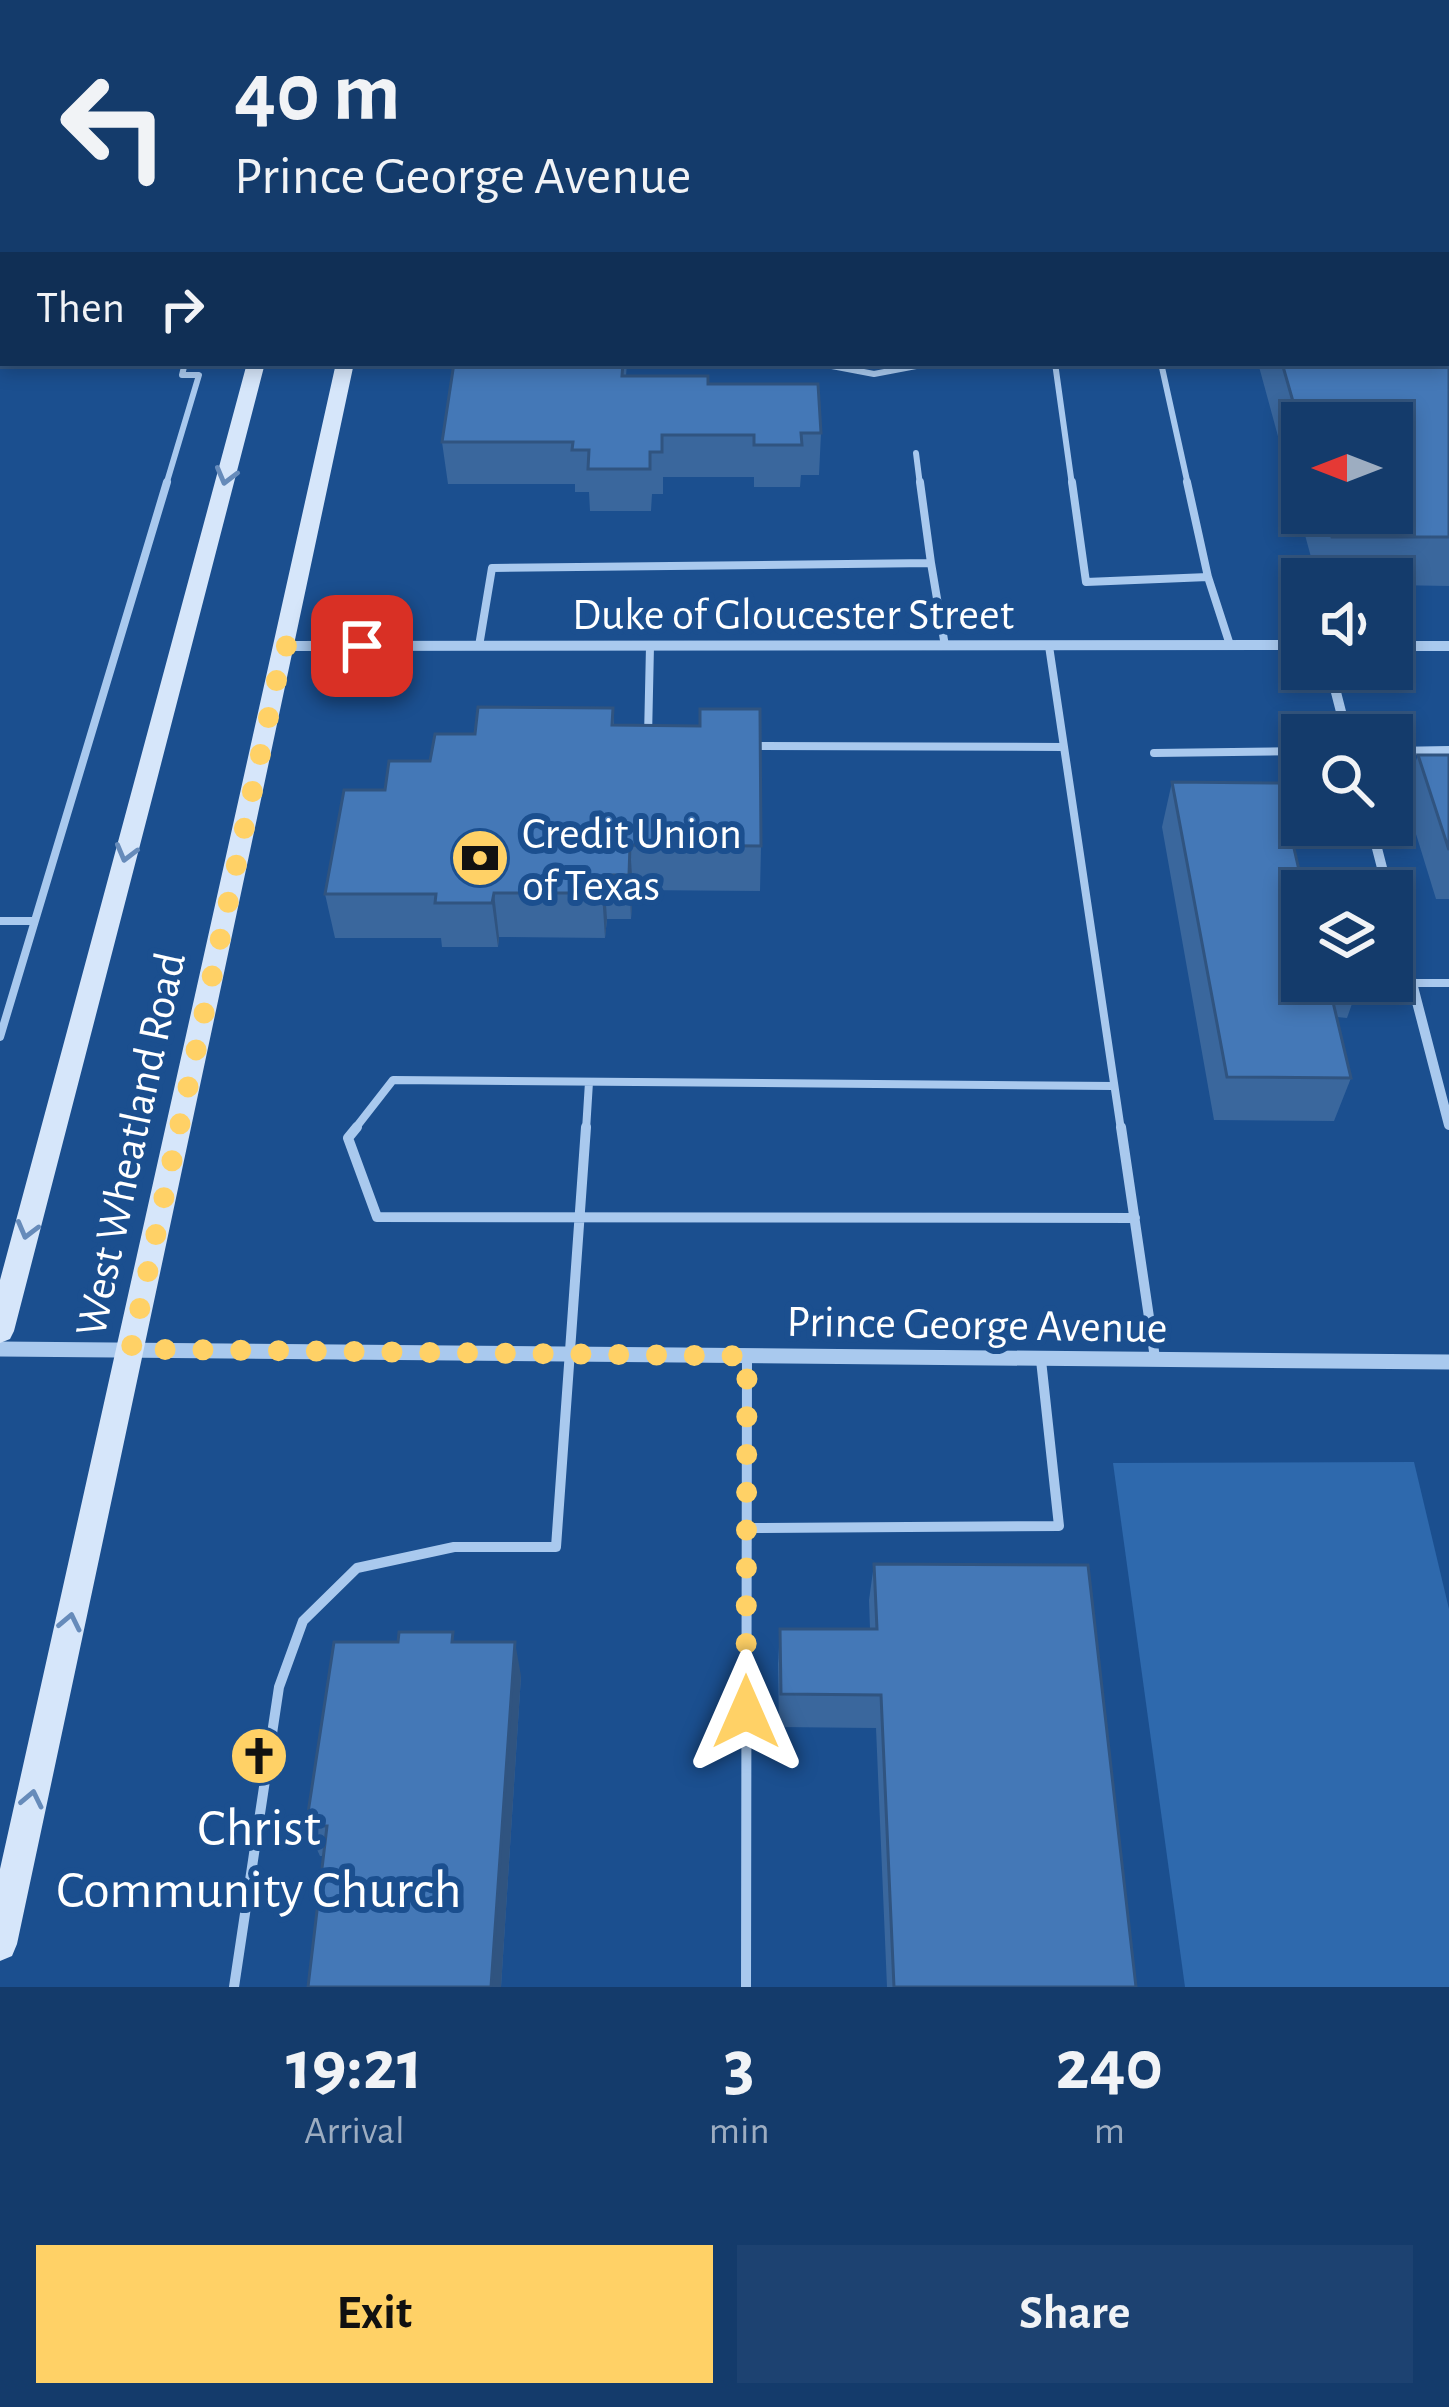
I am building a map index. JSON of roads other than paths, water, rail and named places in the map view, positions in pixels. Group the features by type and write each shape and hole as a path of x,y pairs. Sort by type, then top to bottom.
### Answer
{"main road":[{"name":"West Wheatland Road","path":"0,1331 255,366"},
{"name":"West Wheatland Road","path":"0,1944 343,366"}],"street":[{"name":"Duke of Gloucester Street","path":"284,646 1281,645"},
{"path":"1413,646 1449,646"},
{"path":"1413,987 1449,1125"},
{"name":"Prince George Avenue","path":"0,1349 1449,1362"}],"lane":[{"path":"0,1036 199,375 182,375 184,366"},
{"path":"821,366 885,373 918,366"},
{"path":"1055,366 1087,582 1208,577"},
{"path":"1162,366 1208,577 1230,645"},
{"path":"916,453 945,646"},
{"path":"479,646 492,568 931,563"},
{"path":"648,746 650,646"},
{"path":"1049,646 1155,1361"},
{"path":"740,746 1064,747"},
{"path":"1413,751 1449,750"},
{"path":"1154,753 1281,751"},
{"path":"0,922 33,922"},
{"path":"1413,983 1449,982"},
{"path":"1114,1086 393,1080 348,1138 377,1217 1135,1218"},
{"path":"234,1987 279,1687 303,1621 356,1568 454,1547 556,1547 589,1082"},
{"path":"746,1987 747,1356"},
{"path":"746,1528 1059,1526 1041,1360"}],"place":[{"name":"Credit Union of Texas","path":"480,858"},
{"name":"Christ Community Church","path":"259,1756"}]}
